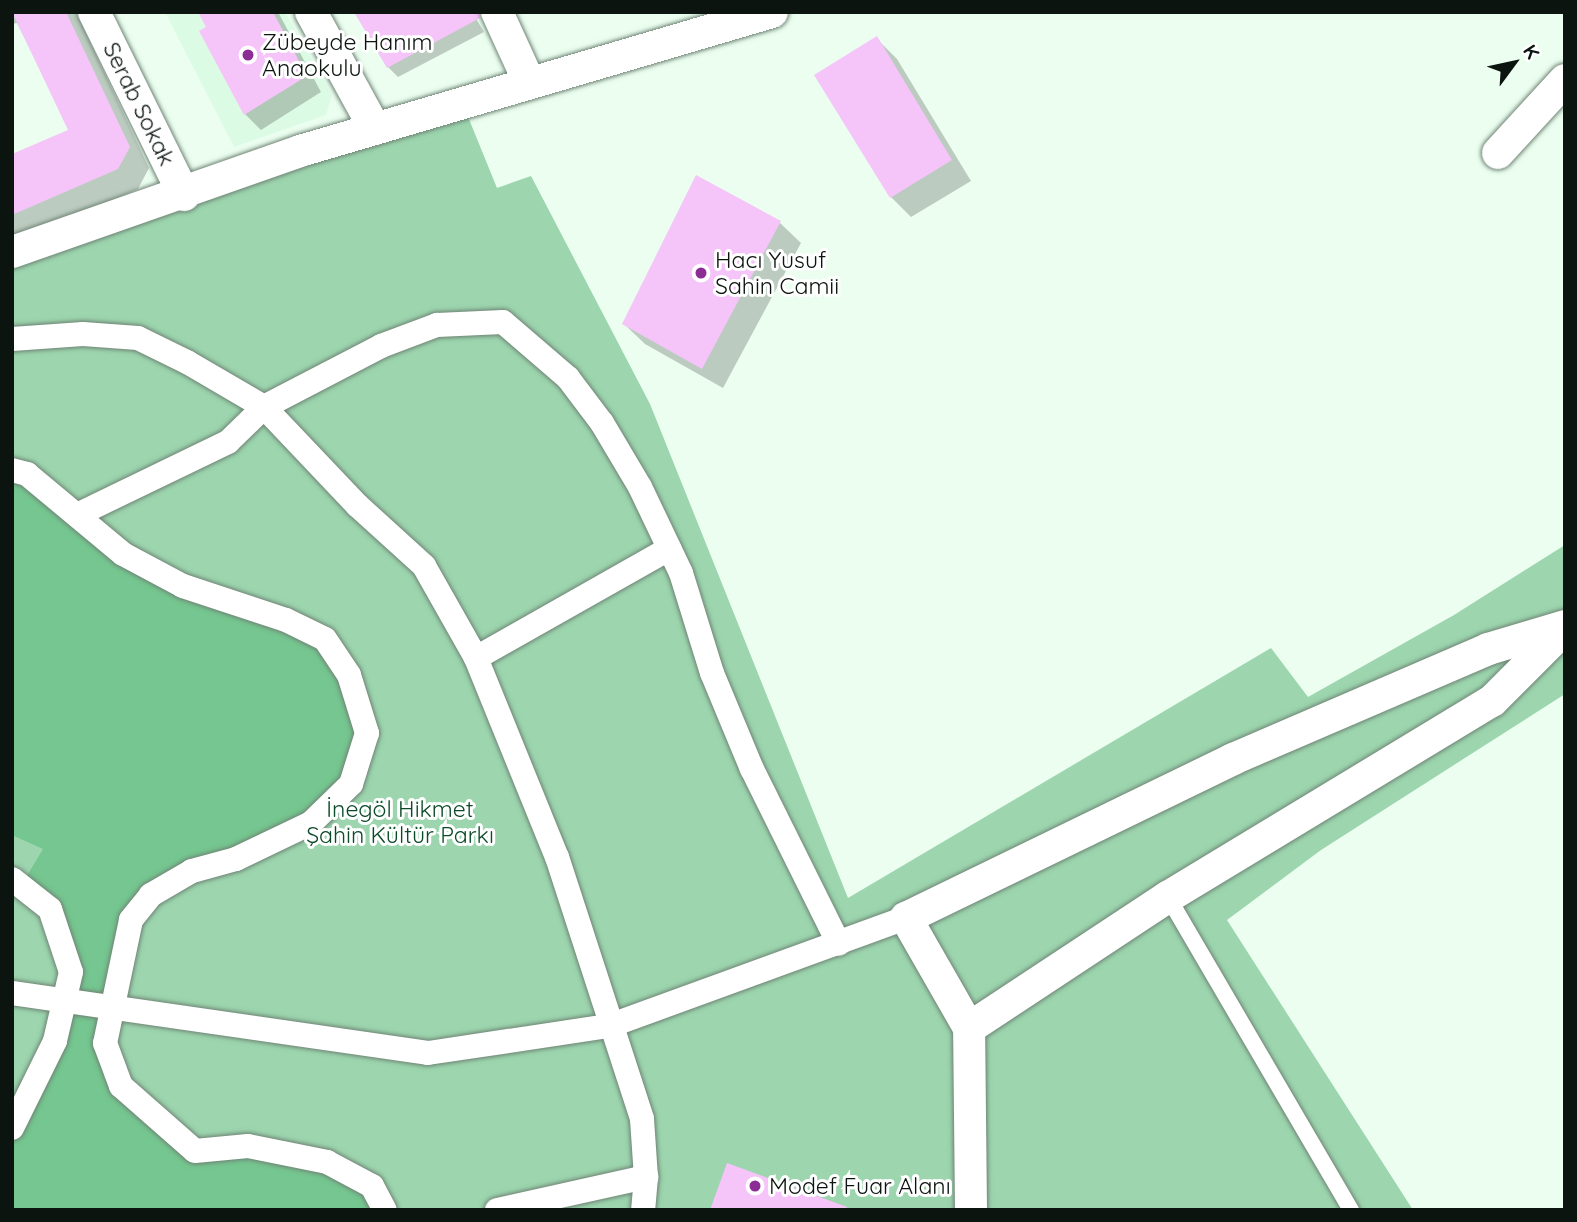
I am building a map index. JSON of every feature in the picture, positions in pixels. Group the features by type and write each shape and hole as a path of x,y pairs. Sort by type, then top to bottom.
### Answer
{"street":[{"name":"Serab Sokak","path":"94,12 184,195"},
{"path":"311,12 375,129"},
{"path":"497,12 529,82"},
{"path":"12,252 184,195 300,151 735,17 772,12"},
{"path":"1498,153 1565,80"},
{"path":"77,515 228,442 264,407 380,346 437,325 503,322 568,378 602,423 669,550 752,769 839,944"},
{"path":"12,339 83,334 138,338 264,407 357,505 424,566 476,658 558,857 609,1026 642,1119 646,1177 643,1210"},
{"path":"12,470 27,474 123,554 183,586 286,620 326,639 349,675 367,733 351,784 311,823 236,859 192,871 151,895 131,920 105,1042 121,1086 195,1151 248,1146 327,1162 373,1186 385,1210"},
{"path":"476,658 669,550"},
{"path":"969,1028 1168,897 1492,701 1565,627"},
{"path":"12,993 428,1052 609,1026 906,918 1246,753 1488,649 1565,627"},
{"path":"12,879 50,909 71,972 55,1041 12,1128"},
{"path":"906,918 969,1028 971,1210"},
{"path":"497,1210 646,1177"}],"lane":[{"path":"1168,897 1351,1210"}],"shaded area":[{"name":"Zübeyde Hanım Anaokulu","path":"165,12 285,12 332,96 326,115 234,147"},
{"path":"12,470 123,554 325,639 367,733 351,784 311,823 151,895 105,1043 121,1086 195,1151 327,1162 385,1210 12,1210 12,1128 71,972 22,884 43,849 12,835"}],"green space":[{"name":"İnegöl Hikmet Şahin Kültür Parkı","path":"462,102 497,188 531,176 650,404 848,898 1271,648 1308,697 1454,615 1565,545 1565,694 1321,850 1227,920 1413,1210 12,1210 12,252"}],"building":[{"path":"12,12 66,12 130,147 118,169 12,215 12,154 68,130"},
{"path":"198,12 273,12 307,76 244,115 199,31 206,27"},
{"path":"354,12 479,12 480,18 387,68"},
{"path":"877,36 952,160 890,198 814,75"},
{"name":"Hacı Yusuf Sahin Camii","path":"696,175 781,221 702,369 622,324"},
{"name":"Modef Fuar Alanı","path":"727,1163 847,1207 846,1210 710,1210"}],"place":[{"name":"Zübeyde Hanım Anaokulu","path":"248,55"},
{"name":"Hacı Yusuf Sahin Camii","path":"701,273"},
{"name":"Modef Fuar Alanı","path":"755,1186"}]}
